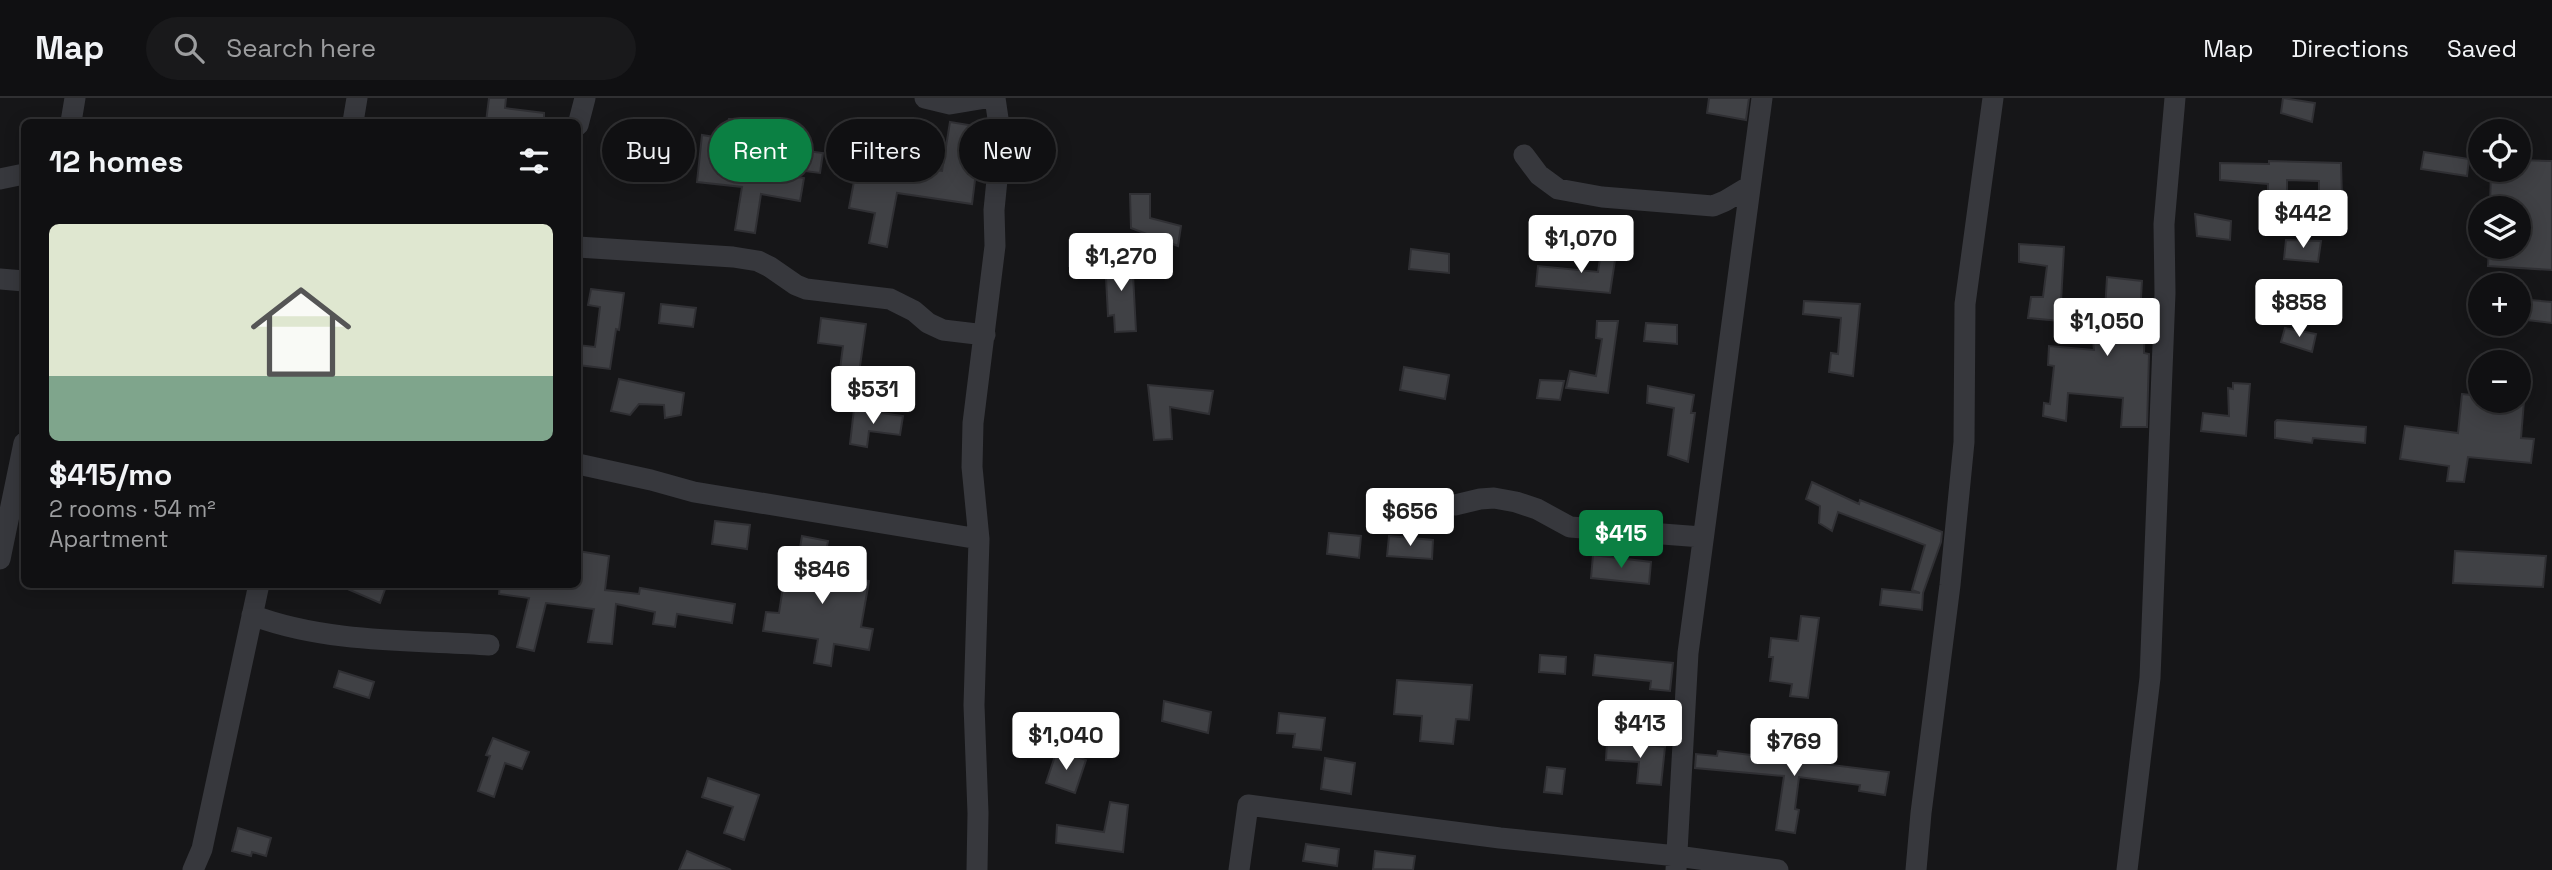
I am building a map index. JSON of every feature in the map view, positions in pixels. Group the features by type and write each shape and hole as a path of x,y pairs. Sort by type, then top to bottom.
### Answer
{"street":[{"path":"72,119 75,98"},
{"path":"354,119 357,98"},
{"path":"580,119 585,98"},
{"path":"925,98 950,104 986,98"},
{"path":"976,870 978,813 974,705 979,538 972,467 973,423 995,246 994,210 1001,139 995,98"},
{"path":"1676,863 1688,653 1762,98"},
{"path":"1916,870 1964,442 1965,304 1993,98"},
{"path":"2127,870 2150,678 2165,293 2164,224 2175,98"},
{"path":"1524,155 1539,175 1558,189 1602,197 1713,206 1750,186"},
{"path":"0,179 21,175"},
{"path":"581,247 758,261 806,289 890,299 943,330 985,335"},
{"path":"0,279 21,281"},
{"path":"0,559 21,458"},
{"path":"581,465 694,492 979,538"},
{"path":"1455,505 1494,498 1537,509 1570,527 1702,537"},
{"path":"193,870 202,849 258,588"},
{"path":"252,615 288,628 328,634 489,645"},
{"path":"1239,870 1248,805 1676,863 1778,870"}],"building":[{"path":"489,98 506,98 505,108 544,113 544,119 486,119"},
{"path":"1709,98 1749,98 1746,120 1707,113"},
{"path":"2283,98 2315,103 2312,122 2281,113"},
{"path":"950,122 959,123 959,182 975,182 972,204 897,193 887,247 869,243 875,213 849,208 854,182 945,182 945,153"},
{"path":"702,135 709,136 709,182 803,182 800,201 761,194 755,233 735,230 742,187 697,182"},
{"path":"812,152 823,153 820,173 812,172"},
{"path":"2424,152 2468,159 2467,176 2421,169"},
{"path":"2531,160 2552,161 2552,270 2488,266 2488,259 2531,259 2531,196 2490,196 2491,182 2531,182"},
{"path":"2269,161 2341,163 2342,199 2319,199 2319,181 2287,180 2287,194 2268,199 2268,184 2220,180 2220,163 2269,164"},
{"path":"1130,194 1150,194 1150,218 1181,226 1178,246 1131,228"},
{"path":"2195,214 2231,221 2230,240 2197,236"},
{"path":"1069,240 1090,240 1090,266 1069,266"},
{"path":"2286,240 2321,241 2318,262 2284,259"},
{"path":"2019,244 2064,247 2060,321 2028,318 2031,297 2043,297 2047,266 2019,262"},
{"path":"1602,245 1617,247 1610,293 1536,286 1538,266 1598,272"},
{"path":"1411,249 1449,254 1449,273 1409,269"},
{"path":"1132,256 1136,331 1115,332 1114,315 1108,316 1105,258"},
{"path":"2107,277 2142,281 2140,314 2145,314 2144,353 2149,354 2147,427 2121,427 2123,398 2068,393 2066,421 2043,416 2044,403 2050,404 2054,366 2048,365 2049,346 2094,350 2090,310 2105,311"},
{"path":"591,289 624,293 610,369 581,365 581,345 595,347 600,307 588,305"},
{"path":"2531,300 2552,302 2552,323 2531,321"},
{"path":"1804,301 1860,304 1853,376 1829,372 1831,353 1838,354 1841,318 1803,314"},
{"path":"661,304 696,308 693,327 659,323"},
{"path":"821,318 866,324 857,387 838,385 843,346 818,343"},
{"path":"1597,321 1618,321 1608,393 1566,388 1570,371 1596,376 1602,339 1596,338"},
{"path":"1646,323 1677,325 1677,344 1644,341"},
{"path":"2285,328 2316,334 2312,352 2281,342"},
{"path":"1404,367 1449,375 1445,399 1400,390"},
{"path":"619,379 684,393 681,415 665,418 664,405 639,404 630,415 611,411"},
{"path":"1540,380 1564,381 1560,400 1537,398"},
{"path":"2233,383 2250,384 2246,436 2201,431 2203,413 2229,416 2228,388 2233,389"},
{"path":"1148,385 1213,391 1209,414 1170,407 1172,439 1154,440"},
{"path":"1648,386 1694,395 1691,413 1695,413 1688,462 1668,455 1674,408 1647,403"},
{"path":"2462,394 2468,395 2468,413 2523,413 2521,438 2534,439 2531,463 2468,457 2464,482 2447,481 2449,466 2400,459 2405,426 2458,433"},
{"path":"854,409 903,416 900,435 869,431 867,447 850,444"},
{"path":"2277,420 2366,427 2365,443 2313,438 2312,443 2275,438"},
{"path":"1812,482 1859,504 1860,500 1942,532 1923,593 1922,610 1880,605 1882,589 1920,593 1912,590 1925,545 1838,512 1832,531 1819,523 1820,506 1806,499"},
{"path":"715,521 750,525 747,549 712,544"},
{"path":"1329,533 1361,536 1359,558 1327,554"},
{"path":"802,536 828,541 822,573 869,581 861,627 873,629 869,650 834,644 831,666 814,663 818,639 763,631 766,612 779,613 783,587 793,589"},
{"path":"1389,536 1433,540 1432,559 1387,556"},
{"path":"581,551 609,556 605,590 639,594 640,588 735,604 732,623 677,614 675,627 653,624 655,612 616,604 612,644 588,642 594,609 546,603 534,651 517,647 529,598 499,594 500,588 581,588"},
{"path":"2455,551 2546,556 2543,587 2453,583"},
{"path":"1593,555 1651,562 1649,584 1591,578"},
{"path":"345,588 386,588 380,603"},
{"path":"1801,616 1819,618 1808,698 1790,696 1792,684 1770,681 1773,657 1769,657 1771,638 1798,641"},
{"path":"1540,655 1566,657 1565,674 1539,672"},
{"path":"1595,655 1673,663 1670,691 1650,689 1651,681 1593,675"},
{"path":"339,671 374,682 369,698 334,687"},
{"path":"1397,680 1472,685 1469,720 1456,719 1453,744 1420,741 1422,716 1394,714"},
{"path":"1164,701 1211,712 1208,733 1162,721"},
{"path":"1279,713 1325,718 1321,750 1293,747 1295,734 1277,733"},
{"path":"493,738 529,752 522,769 505,763 494,797 478,791 490,756 486,755"},
{"path":"1607,741 1665,747 1661,785 1637,783 1639,762 1606,760"},
{"path":"1057,750 1086,760 1075,793 1046,783"},
{"path":"1718,751 1889,772 1885,795 1859,791 1860,785 1799,777 1795,809 1799,810 1795,833 1776,830 1784,776 1695,768 1696,754 1717,756"},
{"path":"1325,758 1355,763 1351,794 1321,789"},
{"path":"1547,767 1565,769 1562,794 1544,792"},
{"path":"708,778 759,795 744,840 724,833 733,807 702,797"},
{"path":"1110,802 1128,805 1123,852 1056,843 1057,825 1104,832"},
{"path":"238,828 271,838 266,856 252,852 251,856 232,851"},
{"path":"1306,844 1339,849 1337,866 1303,861"},
{"path":"687,851 731,870 679,870"},
{"path":"1375,851 1415,856 1413,870 1373,869"}]}
